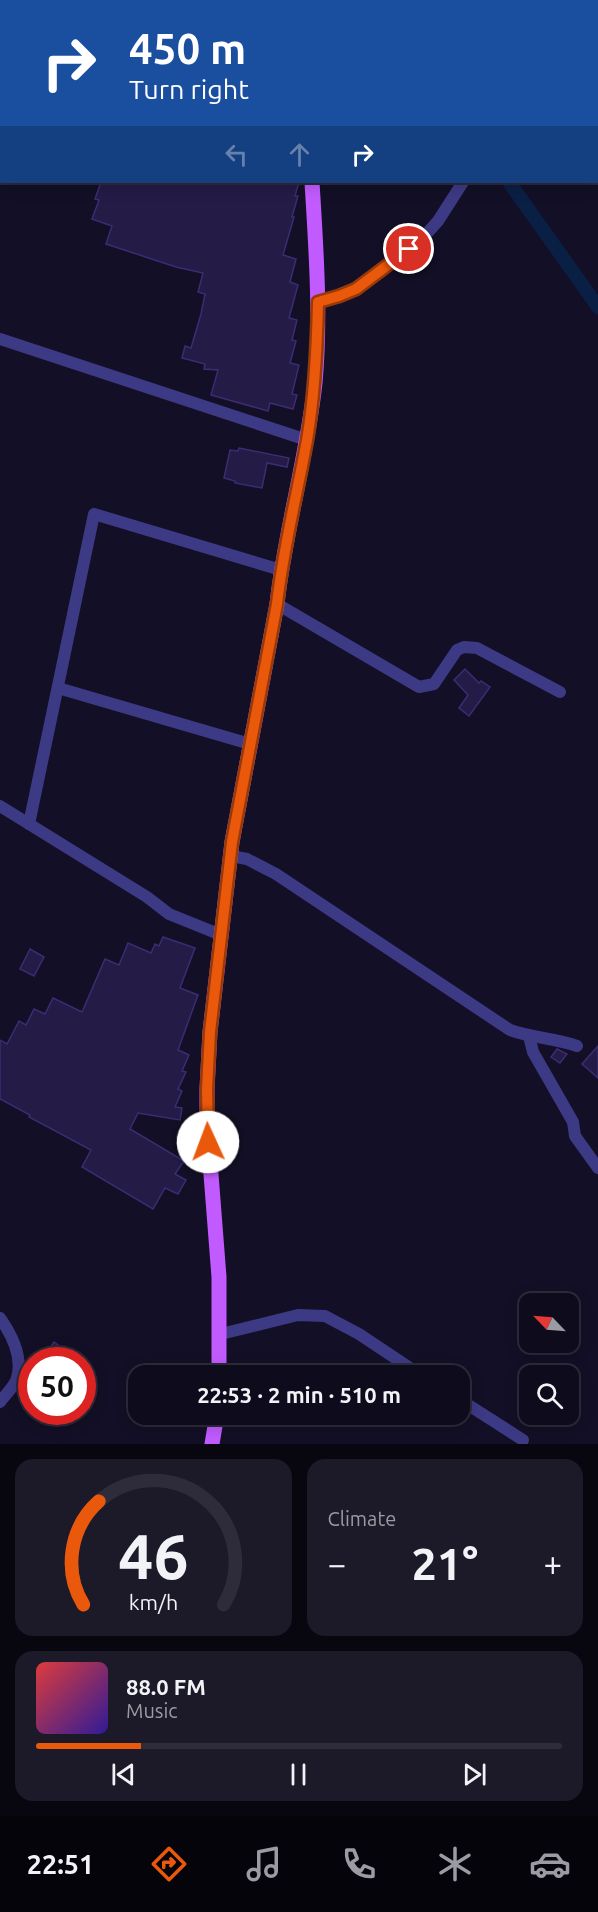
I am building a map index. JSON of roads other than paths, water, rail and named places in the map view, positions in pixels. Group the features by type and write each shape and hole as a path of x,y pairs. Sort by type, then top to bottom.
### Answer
{"main road":[{"path":"220,1365 219,1277 210,1179 207,1089 210,1032 231,856 277,604 280,570 307,440 317,353 318,302 312,183"},
{"path":"212,1444 215,1425"}],"street":[{"path":"318,302 356,289 421,240 438,221 462,183"},
{"path":"0,339 307,440"},
{"path":"29,824 94,514 280,570"},
{"path":"277,604 419,687 434,684 457,650 464,647 477,648 560,692"},
{"path":"58,688 250,744"},
{"path":"0,806 147,897 169,914 221,935"},
{"path":"231,856 247,859 276,874 510,1029 529,1036 557,1039 577,1046"},
{"path":"529,1036 533,1052 573,1122 575,1136 598,1168"},
{"path":"221,1334 298,1315 325,1316 359,1334 406,1365"},
{"path":"0,1318 10,1331 18,1357 17,1380 0,1402"},
{"path":"470,1406 523,1440"}],"waterway":[{"path":"510,183 598,307"}]}
